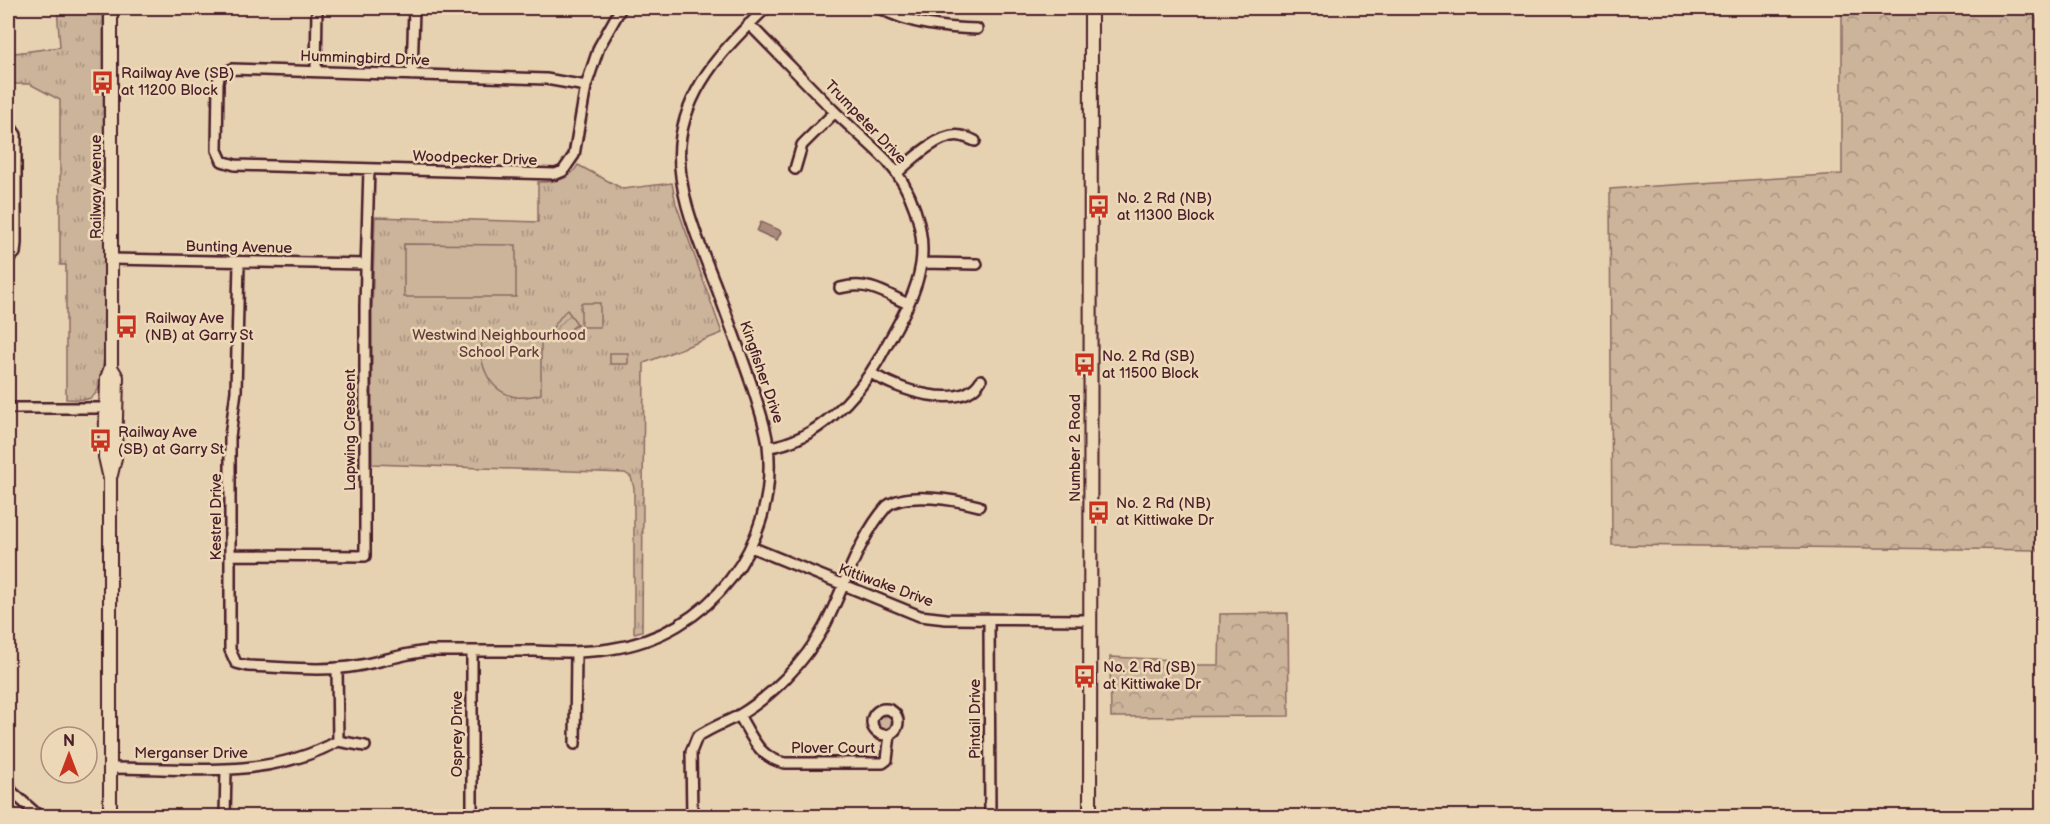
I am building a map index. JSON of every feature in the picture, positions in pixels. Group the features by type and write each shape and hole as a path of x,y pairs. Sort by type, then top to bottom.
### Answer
{"street":[{"name":"Railway Avenue","path":"110,816 110,479 105,457 111,408 107,378 111,367 111,8"},
{"path":"316,71 317,8"},
{"path":"412,75 414,8"},
{"name":"Kingfisher Drive","path":"236,663 248,666 337,668 419,652 610,650 637,644 682,623 705,608 732,578 751,548 761,520 766,495 769,447 744,363 687,206 680,172 681,136 692,98 711,65 766,8"},
{"path":"879,8 893,15 924,24 943,28 977,29"},
{"name":"Number 2 Road","path":"1090,816 1091,8"},
{"name":"Woodpecker Drive","path":"217,150 222,161 235,165 550,175 563,171 574,155 586,86 599,47 616,9"},
{"name":"Trumpeter Drive","path":"749,24 897,173 912,200 918,218 922,263 908,304 871,373 856,394 835,414 802,435 778,446 769,447"},
{"name":"Hummingbird Drive","path":"217,150 218,82 220,75 232,69 546,78 586,86"},
{"path":"795,169 802,145 835,112"},
{"path":"8,128 12,129 16,135 11,212 16,248 9,258"},
{"path":"897,173 923,150 944,139 962,136 975,141"},
{"name":"Lapwing Crescent","path":"231,555 365,556 366,264 369,170"},
{"name":"Bunting Avenue","path":"111,259 366,264"},
{"name":"Kestrel Drive","path":"236,663 230,650 230,437 236,380 239,262"},
{"path":"922,263 977,264"},
{"path":"840,288 854,285 872,286 908,304"},
{"path":"871,373 895,387 930,395 965,394 973,390 981,380"},
{"path":"8,408 111,408"},
{"path":"692,816 691,752 693,743 706,731 739,715 781,682 799,663 823,629 859,550 883,510 891,503 905,499 947,499 979,506"},
{"name":"Kittiwake Drive","path":"751,548 920,616 946,620 1090,620"},
{"name":"Pintail Drive","path":"989,620 990,816"},
{"name":"Osprey Drive","path":"472,651 472,816"},
{"path":"575,744 576,652"},
{"path":"337,668 338,741 364,746"},
{"name":"Plover Court","path":"739,715 766,756 785,763 883,763 889,756 890,734"},
{"name":"Merganser Drive","path":"110,768 226,770 260,767 298,758 338,741"},
{"path":"225,816 226,770"},
{"path":"8,782 11,791 39,816"}],"green space":[{"path":"57,8 103,8 104,358 97,391 90,398 82,400 66,399 66,265 60,265 60,100 30,84 8,84 8,54 60,47"},
{"path":"1842,8 2042,8 2042,550 1612,545 1610,189 1842,174"},
{"name":"Westwind Neighbourhood School Park","path":"578,165 623,189 672,183 676,204 722,333 644,363 642,631 634,633 634,488 631,477 625,473 372,464 372,311 375,217 538,222 538,182 561,180"},
{"path":"404,244 516,245 516,297 404,297"},
{"path":"581,303 600,303 600,327 581,327"},
{"path":"567,310 578,325 552,339 547,334"},
{"path":"483,336 536,337 541,343 541,394 517,397 498,389 491,382 483,365"},
{"path":"610,353 628,353 628,364 610,364"},
{"path":"1288,613 1289,716 1111,717 1110,657 1176,660 1194,665 1219,665 1220,614"},
{"path":"885,715 890,717 892,722 890,727 885,729 880,727 878,722 880,717"}],"shaded area":[{"path":"761,222 781,232 777,240 757,231"}],"place":[{"name":"Railway Ave (SB) at 11200 Block","path":"103,82"},
{"name":"No. 2 Rd (NB) at 11300 Block","path":"1099,207"},
{"name":"Railway Ave (NB) at Garry St","path":"127,327"},
{"name":"No. 2 Rd (SB) at 11500 Block","path":"1084,365"},
{"name":"Railway Ave (SB) at Garry St","path":"100,441"},
{"name":"No. 2 Rd (NB) at Kittiwake Dr","path":"1098,512"},
{"name":"No. 2 Rd (SB) at Kittiwake Dr","path":"1085,676"}]}
